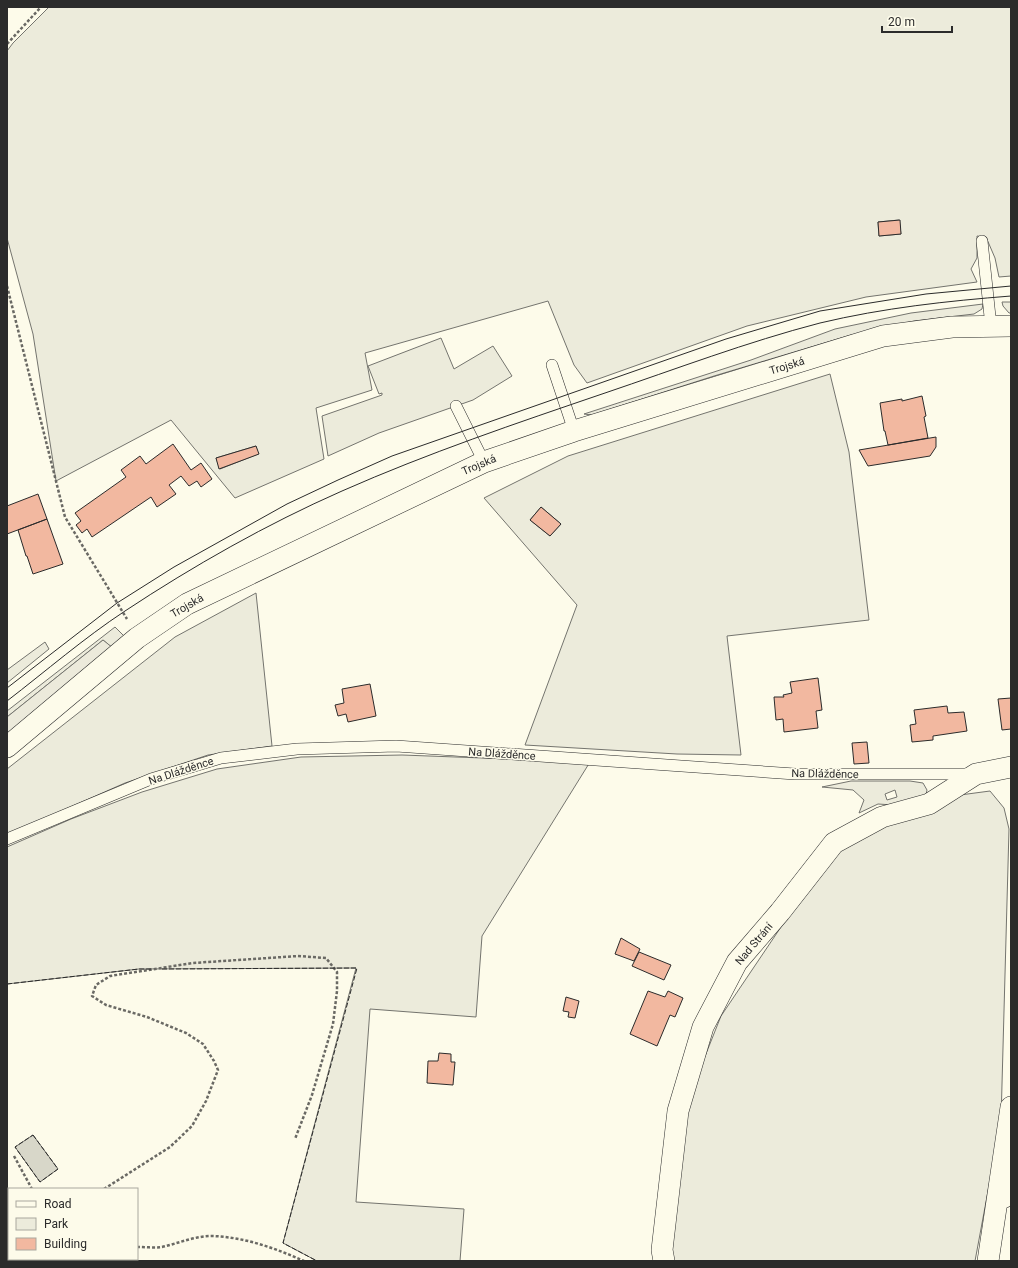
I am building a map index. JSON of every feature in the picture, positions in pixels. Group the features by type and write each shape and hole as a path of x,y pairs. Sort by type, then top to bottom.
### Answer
{"street":[{"name":"Trojská","path":"7,747 137,638 187,604 484,462 574,431 884,336 952,327 1011,326"},
{"name":"Na Dlážděnce","path":"976,774 1011,767"},
{"name":"Nad Strání","path":"664,1261 662,1250 678,1111 703,1027 737,962 780,912 834,843 882,817 929,804 976,774"},
{"path":"988,1261 1004,1197 1011,1107"}],"lane":[{"path":"982,241 991,326"},
{"path":"552,365 574,431"},
{"path":"456,406 484,462"},
{"name":"Na Dlážděnce","path":"7,839 151,779 221,758 297,749 396,746 795,774 976,774"}],"path":[{"path":"7,44 41,7"},
{"path":"7,286 65,518 123,612 137,638"},
{"path":"106,1188 170,1147 192,1126 206,1101 218,1070 203,1044 186,1033 147,1018 106,1005 92,996 96,985 110,976 193,963 298,956 326,958 337,972 337,991 333,1024 312,1095 294,1139"},
{"path":"14,1156 31,1188"},
{"path":"138,1247 160,1247 186,1240 212,1236 248,1240 304,1261"}],"green space":[{"path":"49,7 1011,7 1011,276 999,277 995,258 986,237 977,236 977,258 971,269 977,282 866,297 747,326 587,383 574,365 548,301 365,353 372,390 316,408 324,459 235,498 171,420 56,481 33,334 7,238 7,51","holes":["899,220 901,234 879,236 878,222","256,446 258,454 220,469 216,458"]},
{"path":"1002,302 1011,302 1011,313 1009,313 1003,306"},
{"path":"983,304 982,309 974,314 914,321 851,335 714,376 592,415 584,414 751,360 835,329 911,313"},
{"path":"441,338 454,369 493,346 512,376 473,400 379,433 328,456 322,416 382,395 382,393 379,394 368,366"},
{"path":"830,374 849,452 869,620 727,636 741,755 677,754 525,745 577,605 484,498 568,456","holes":["541,507 561,524 550,536 530,520"]},
{"path":"256,593 272,746 208,755 125,783 7,835 7,769 175,637"},
{"path":"115,627 127,639 115,650 103,640 7,717 7,711"},
{"path":"45,642 49,649 7,683 7,670"},
{"path":"402,755 590,762 482,936 476,1017 370,1009 356,1202 464,1209 460,1261 317,1261 283,1243 356,968 139,969 7,984 7,847 71,819 142,792 217,769 301,757"},
{"path":"851,781 910,781 923,783 927,790 926,795 893,805 878,804 859,813 864,800 853,790 822,787","holes":["895,790 897,797 887,800 885,794"]},
{"path":"990,791 1004,808 1009,829 1001,1121 975,1261 673,1261 670,1233 688,1099 721,1016 783,924 840,847 945,797"}],"shaded area":[{"path":"103,640 118,652 7,739 7,717"},
{"path":"33,1135 58,1169 40,1182 15,1147"}],"building":[{"path":"900,220 901,234 879,236 878,222"},
{"path":"922,396 928,438 888,445 884,431 880,403 902,399 902,401"},
{"path":"936,437 936,447 930,456 868,466 859,450"},
{"path":"173,444 191,470 201,463 212,479 201,487 197,481 189,486 181,476 169,485 176,494 157,507 151,497 92,537 87,529 82,533 76,525 81,521 75,513 126,477 121,470 140,456 146,464"},
{"path":"256,446 259,454 219,469 216,458"},
{"path":"38,494 47,519 7,534 7,506"},
{"path":"541,507 561,524 550,536 530,520"},
{"path":"47,519 63,564 33,574 18,530"},
{"path":"818,678 822,710 816,711 818,728 784,732 783,719 776,720 774,697 784,697 783,695 792,693 790,682"},
{"path":"370,684 376,716 348,722 346,714 338,716 335,705 344,703 342,689"},
{"path":"1011,698 1011,729 1002,730 998,699"},
{"path":"947,706 948,713 964,712 967,731 933,736 933,740 912,742 910,725 916,724 914,710"},
{"path":"867,742 869,763 854,764 852,743"},
{"path":"621,938 640,949 634,961 615,954"},
{"path":"639,952 671,965 664,980 632,966"},
{"path":"648,991 665,997 668,991 683,998 675,1017 670,1015 657,1046 630,1034"},
{"path":"566,997 579,1001 575,1018 568,1017 569,1012 563,1011"},
{"path":"439,1053 451,1054 451,1062 455,1062 453,1085 427,1083 428,1061 438,1061"}],"tram line":[{"path":"7,688 117,603 174,567 287,504 392,456 726,339 820,311 926,294 1011,286"},
{"path":"7,701 80,643 151,594 231,546 286,517 374,477 473,439 712,356 793,330 891,309 1011,296"}],"fence":[{"path":"162,969 357,968 283,1243 317,1261"},
{"path":"7,984 139,969 152,969"},
{"path":"33,1135 58,1169 40,1182 15,1147 33,1135"}]}
